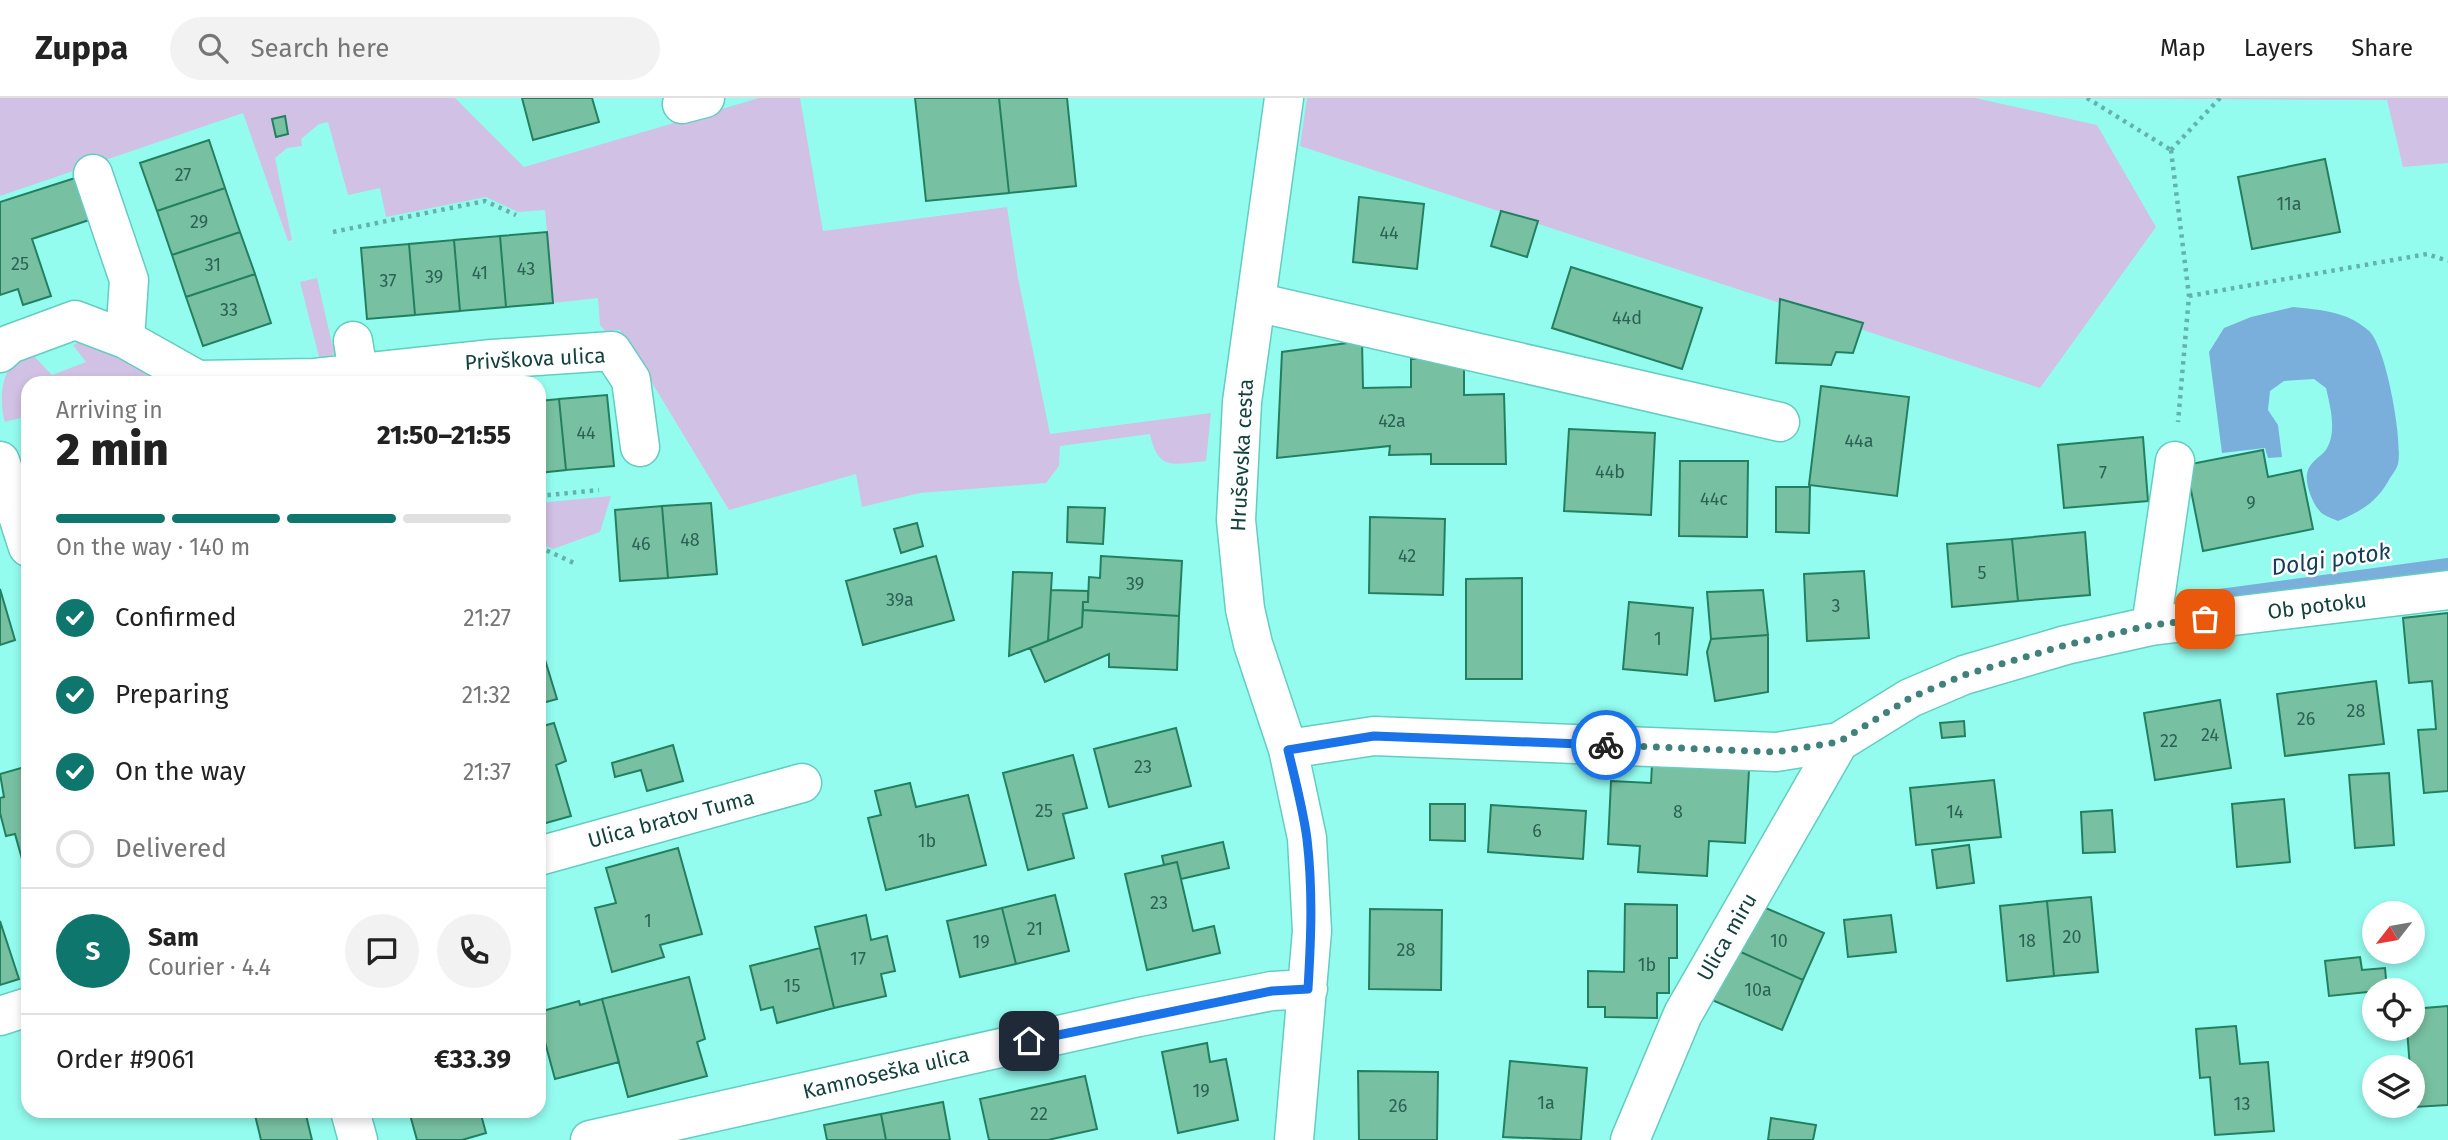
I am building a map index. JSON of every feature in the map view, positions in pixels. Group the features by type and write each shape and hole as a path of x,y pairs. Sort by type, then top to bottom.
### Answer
{"street":[{"name":"Hruševska cesta","path":"1284,98 1242,402 1236,520 1245,609 1253,644 1288,750 1305,827 1312,931 1294,1140"},
{"path":"93,174 130,280 125,338"},
{"path":"1256,302 1780,422"},
{"name":"Privškova ulica","path":"0,353 10,344 75,320 125,338 191,376"},
{"name":"Privškova ulica","path":"321,376 356,357 492,359 612,351 631,380 640,447"},
{"path":"0,461 7,504 21,533"},
{"path":"2151,625 2175,461"},
{"name":"Ob potoku","path":"1288,750 1374,736 1776,752 1839,742 1910,698 1964,675 2066,645 2151,625 2448,590"},
{"name":"Ulica miru","path":"1630,1140 1683,1014 1839,742"},
{"name":"Ulica bratov Tuma","path":"546,854 803,783"},
{"name":"Kamnoseška ulica","path":"590,1140 1139,1017 1272,991 1308,989"},
{"path":"0,1016 21,1009"},
{"path":"352,1118 358,1140"}],"path":[{"path":"2087,98 2171,150"},
{"path":"2171,150 2220,98"},
{"path":"2171,150 2189,296 2175,461"},
{"path":"333,232 485,201 516,215"},
{"path":"2189,296 2427,254 2448,261"},
{"path":"546,495 599,490"},
{"path":"546,550 574,563"}],"shaded area":[{"path":"0,98 455,98 524,167 759,98 800,98 823,231 1007,207 1018,278 1050,434 1211,413 1206,461 1169,463 1158,455 1150,434 1060,446 1059,466 1046,483 920,493 862,507 856,474 729,510 620,330 605,331 600,325 598,298 553,303 545,210 518,212 486,197 386,217 380,188 348,195 328,122 319,124 301,139 302,146 287,148 275,158 292,240 288,241 243,113 0,196"},
{"path":"1307,98 1975,98 2097,125 2156,227 2040,388 1300,146"},
{"path":"2016,98 2448,98 2448,163 2403,167 2387,100"},
{"path":"317,278 332,344 343,341 336,354 320,361 300,282"},
{"path":"84,340 156,376 21,376 21,418 5,422 2,408 3,386 7,372 13,364 30,352 52,375 86,362 73,345"},
{"path":"611,496 600,532 553,549 546,546 546,502"}],"water":[{"path":"2293,307 2342,315 2368,330 2381,354 2392,394 2398,435 2397,466 2375,499 2338,521 2320,511 2313,502 2307,484 2308,470 2327,448 2332,434 2331,410 2326,388 2314,379 2284,381 2270,391 2268,410 2278,425 2282,457 2268,458 2265,448 2222,453 2209,352 2224,328 2251,317"}],"building":[{"path":"522,98 592,98 599,122 533,140"},
{"path":"915,98 999,98 1009,193 926,201"},
{"path":"999,98 1067,98 1076,186 1009,193"},
{"path":"285,116 288,134 276,137 272,119"},
{"path":"209,140 225,188 157,211 140,163"},
{"path":"2325,159 2340,232 2252,249 2238,177"},
{"path":"75,178 89,220 32,239 51,296 23,305 18,289 0,295 0,202"},
{"path":"225,188 240,232 172,255 157,211"},
{"path":"1359,197 1424,204 1417,269 1353,262"},
{"path":"1501,211 1538,221 1527,257 1491,246"},
{"path":"240,232 255,274 186,297 172,255"},
{"path":"547,232 553,303 506,307 500,236"},
{"path":"500,236 506,307 460,311 454,240"},
{"path":"454,240 460,311 415,315 409,244"},
{"path":"409,244 415,315 367,319 361,248"},
{"path":"1571,267 1702,308 1682,369 1552,328"},
{"path":"255,274 271,323 203,346 186,297"},
{"path":"1780,299 1863,323 1853,353 1836,352 1831,365 1776,363"},
{"path":"1362,341 1363,388 1411,387 1411,359 1464,358 1464,395 1504,394 1506,464 1431,464 1431,454 1389,455 1390,446 1277,458 1282,352"},
{"path":"1821,386 1909,397 1897,496 1809,485"},
{"path":"607,395 614,466 566,470 559,399"},
{"path":"559,399 566,470 546,472 546,400"},
{"path":"1569,429 1655,433 1651,515 1564,511"},
{"path":"2143,437 2148,501 2064,508 2058,445"},
{"path":"2263,450 2268,477 2301,470 2313,529 2203,551 2186,465"},
{"path":"1680,461 1748,461 1747,537 1679,536"},
{"path":"1776,487 1810,487 1809,533 1776,532"},
{"path":"711,503 717,574 668,578 662,506"},
{"path":"662,506 668,578 620,581 615,510"},
{"path":"1068,507 1105,508 1103,544 1067,542"},
{"path":"1370,517 1445,519 1443,595 1369,593"},
{"path":"917,523 923,546 901,553 894,529"},
{"path":"2085,532 2090,595 2018,601 2012,539"},
{"path":"2012,539 2018,601 1952,607 1947,544"},
{"path":"936,556 954,620 863,645 846,581"},
{"path":"1101,556 1182,561 1179,616 1083,610 1083,602 1088,602 1089,577 1100,578"},
{"path":"1864,571 1869,638 1807,641 1804,574"},
{"path":"1013,572 1052,573 1048,641 1009,656"},
{"path":"1522,578 1522,679 1466,679 1466,579"},
{"path":"0,589 15,640 0,645"},
{"path":"1051,590 1088,591 1088,602 1083,602 1082,627 1048,641"},
{"path":"1763,590 1768,635 1711,639 1707,592"},
{"path":"1629,602 1693,608 1687,675 1623,669"},
{"path":"1083,610 1179,616 1177,670 1109,667 1109,654 1045,682 1030,648 1082,627"},
{"path":"2448,613 2448,791 2424,793 2418,730 2436,729 2432,681 2409,683 2403,618"},
{"path":"1768,635 1768,692 1715,701 1707,652 1711,639"},
{"path":"546,663 557,699 546,702"},
{"path":"2376,681 2384,744 2285,756 2277,694"},
{"path":"2220,700 2231,768 2155,780 2144,713"},
{"path":"1964,721 1965,736 1942,738 1940,723"},
{"path":"554,723 566,761 556,765 571,816 546,823 546,725"},
{"path":"1176,728 1191,786 1109,807 1094,749"},
{"path":"673,745 683,781 647,791 641,770 615,777 612,763"},
{"path":"1073,755 1087,808 1063,814 1074,858 1028,870 1003,773"},
{"path":"1652,765 1749,770 1745,843 1709,841 1707,876 1638,872 1640,846 1608,844 1611,781 1651,783"},
{"path":"21,768 21,855 15,834 6,836 0,813 0,798 4,797 0,774"},
{"path":"2389,773 2394,845 2355,848 2349,775"},
{"path":"1994,780 2001,837 1916,845 1910,788"},
{"path":"910,783 916,807 968,795 986,865 886,890 868,818 881,815 875,791"},
{"path":"2284,799 2290,862 2237,867 2232,804"},
{"path":"1430,804 1465,804 1465,841 1430,840"},
{"path":"1491,805 1586,811 1583,859 1488,852"},
{"path":"2112,810 2115,852 2083,853 2081,812"},
{"path":"1223,842 1229,868 1181,879 1177,862 1164,865 1162,856"},
{"path":"1969,845 1974,883 1937,888 1932,850"},
{"path":"678,848 702,934 660,945 664,957 612,972 595,908 616,903 606,868"},
{"path":"1177,862 1193,931 1214,926 1220,953 1147,970 1125,874"},
{"path":"1055,895 1069,951 1016,964 1002,908"},
{"path":"2091,897 2098,972 2054,976 2047,901"},
{"path":"2047,901 2054,976 2007,981 2000,906"},
{"path":"1754,903 1824,933 1803,980 1734,949"},
{"path":"1625,904 1677,905 1677,958 1669,958 1669,993 1657,993 1657,1018 1605,1017 1605,1007 1588,1007 1588,971 1624,972"},
{"path":"1002,908 1016,964 960,977 947,921"},
{"path":"1370,909 1442,910 1441,990 1369,989"},
{"path":"866,915 871,940 887,936 895,971 881,974 886,996 834,1008 815,927"},
{"path":"1891,915 1896,952 1848,957 1844,920"},
{"path":"0,921 19,979 0,985"},
{"path":"820,948 834,1008 777,1023 773,1007 761,1010 750,966"},
{"path":"1734,949 1803,980 1782,1030 1712,1000"},
{"path":"2360,957 2362,970 2385,968 2386,978 2362,978 2362,993 2329,996 2325,961"},
{"path":"689,977 705,1039 697,1042 707,1076 628,1097 602,999"},
{"path":"602,999 619,1062 555,1079 546,1046 546,1010 579,1001 580,1005"},
{"path":"2448,1006 2448,1105 2425,1106 2425,1055 2409,1055 2408,1041 2425,1041 2425,1008"},
{"path":"2236,1026 2240,1064 2268,1062 2274,1131 2215,1135 2210,1077 2200,1078 2196,1029"},
{"path":"1207,1043 1210,1062 1226,1059 1238,1120 1178,1133 1162,1052"},
{"path":"1510,1061 1587,1068 1581,1140 1503,1137"},
{"path":"1358,1071 1438,1072 1437,1140 1359,1140"},
{"path":"1085,1076 1097,1129 1048,1140 989,1140 980,1099"},
{"path":"943,1102 950,1140 886,1140 881,1114"},
{"path":"881,1114 886,1140 827,1140 824,1125"},
{"path":"256,1118 307,1118 312,1140 261,1140"},
{"path":"411,1118 482,1118 486,1133 462,1140 417,1140"},
{"path":"1771,1118 1816,1125 1813,1140 1768,1140"}],"waterway":[{"name":"Dolgi potok","path":"2220,595 2448,564"}],"way so far":[{"path":"1606,745 1776,752 1839,742 1910,698 1964,675 2066,645 2151,625 2205,619"}],"route":[{"path":"1029,1041 1272,991 1308,989 1312,931 1307,838 1288,750 1374,736 1606,745"}]}
